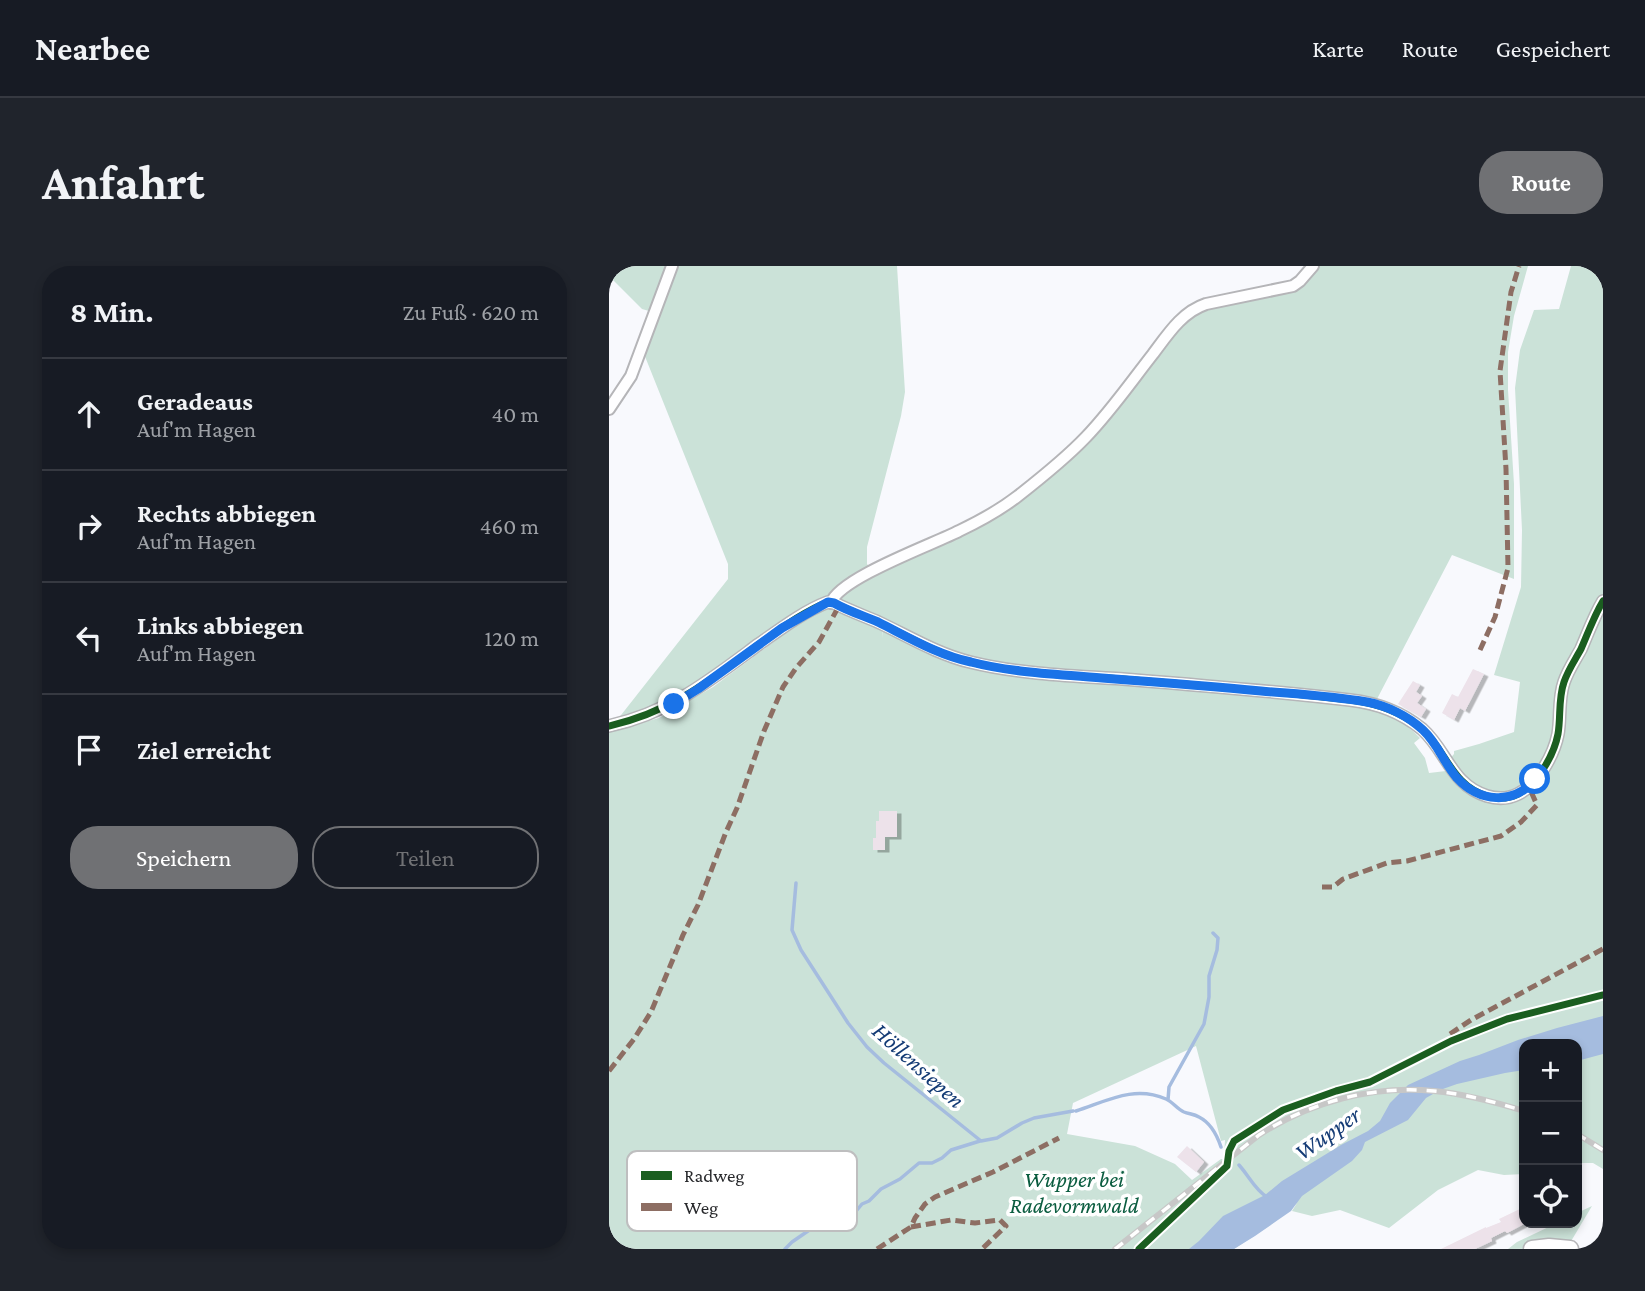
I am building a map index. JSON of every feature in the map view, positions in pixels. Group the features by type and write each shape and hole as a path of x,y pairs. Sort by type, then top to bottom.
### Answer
{"main road":[{"path":"1532,1249 1570,1249"}],"street":[{"path":"609,409 631,376 672,266"},
{"path":"831,603 833,597 842,589 874,570 985,519 1023,492 1086,437 1170,331 1195,308 1293,286 1313,266"},
{"path":"609,726 643,716 686,696 782,628 825,603 831,603 952,657 986,666 1073,676 1309,695 1380,705 1423,730 1465,785 1485,796 1500,798 1517,795 1529,787 1548,759 1558,732 1559,704 1564,682 1603,601"}],"green space":[{"path":"609,266 667,266 649,311 642,309 609,276"},
{"path":"678,266 897,266 905,392 867,547 867,564 871,569 686,696 614,724 728,579 728,564 644,354"},
{"name":"Wupper bei Radevormwald","path":"1314,266 1528,266 1514,316 1508,352 1514,484 1514,579 1452,555 1377,699 987,662 954,654 880,620 883,638 882,629 950,660 1365,706 1395,718 1420,738 1414,743 1425,758 1429,773 1446,771 1447,762 1454,751 1514,732 1520,682 1494,675 1521,587 1522,530 1515,388 1520,350 1534,310 1559,309 1571,266 1603,266 1603,597 1564,693 1603,606 1603,1169 1593,1163 1582,1163 1582,1039 1519,1039 1519,1174 1504,1175 1478,1170 1438,1190 1389,1228 1340,1210 1312,1216 1292,1211 1297,1203 1272,1224 1234,1249 609,1249 609,732 659,718 713,687 867,577 876,576 874,572 948,539 1054,468 1188,314 1298,287","holes":["1196,1046 1221,1141 1225,1140 1224,1158 1192,1180 1175,1164 1135,1146 1067,1134 1073,1103"]},
{"path":"1592,1206 1582,1223 1582,1211"},
{"path":"1546,1228 1579,1228 1567,1248 1508,1249"}],"water":[{"path":"1603,1016 1603,1054 1582,1060 1582,1039 1521,1039"},
{"path":"1518,1040 1519,1071 1457,1084 1426,1098 1408,1120 1365,1142 1352,1161 1302,1196 1291,1211 1234,1249 1189,1249 1223,1216 1265,1195 1282,1181 1368,1131 1380,1121 1390,1103 1408,1085 1460,1061"}],"building":[{"path":"1473,669 1484,674 1465,711 1460,708 1454,720 1442,713 1452,694 1458,697"},
{"path":"1413,681 1420,685 1416,692 1422,696 1417,703 1426,709 1421,717 1398,704"},
{"path":"879,811 897,811 897,837 885,837 885,850 873,850 873,838 876,838"},
{"path":"1187,1146 1204,1162 1196,1172 1177,1157"},
{"path":"1519,1209 1519,1227 1491,1238 1492,1241 1475,1249 1441,1249 1501,1222 1499,1219"}],"waterway":[{"name":"Höllensiepen","path":"796,883 792,930 801,950 848,1023 884,1063 981,1141 997,1138 1034,1118 1073,1111"},
{"path":"1168,1100 1169,1087 1204,1024 1209,997 1209,976 1217,950 1218,938 1213,933"},
{"name":"Höllensiepen","path":"1076,1111 1121,1096 1154,1095 1168,1100 1184,1112 1207,1123 1221,1147"},
{"path":"857,1210 881,1189 900,1179 919,1163 932,1163 951,1150 980,1141"},
{"name":"Höllensiepen","path":"1239,1165 1267,1197"},
{"path":"785,1249 808,1231"}],"railway":[{"path":"1115,1249 1259,1135 1299,1113 1321,1105 1365,1094 1411,1090 1457,1094 1519,1110"},
{"path":"1582,1137 1603,1150"}],"marked path":[{"path":"1480,650 1495,617 1508,568 1500,371 1511,292 1519,266"},
{"path":"609,1071 651,1012 698,905 783,687 819,642 839,606"},
{"path":"1322,887 1333,887 1343,879 1387,863 1407,861 1501,836 1521,822 1537,805 1529,787"},
{"path":"1450,1034 1603,949"},
{"path":"877,1249 911,1227 925,1204 935,1197 993,1172 1059,1138"},
{"path":"911,1227 951,1220 975,1223 1000,1220 1006,1226 982,1249"}],"cycle path":[{"path":"609,726 652,712 689,694 792,621 828,602 946,654 988,666 1046,674 1293,694 1360,701 1379,706 1405,717 1422,729 1465,784 1487,796 1506,798 1518,794 1532,784 1549,760 1558,734 1564,682 1603,601"},
{"path":"1139,1249 1227,1166 1229,1151 1234,1141 1283,1110 1370,1082 1451,1041 1507,1019 1603,995"}],"route":[{"path":"674,704 782,628 828,602 952,657 986,666 1073,676 1309,695 1380,705 1423,730 1458,779 1485,796 1513,796 1529,787 1535,779"}],"water label":[{"name":"Wupper","path":"1327,1133"}]}
